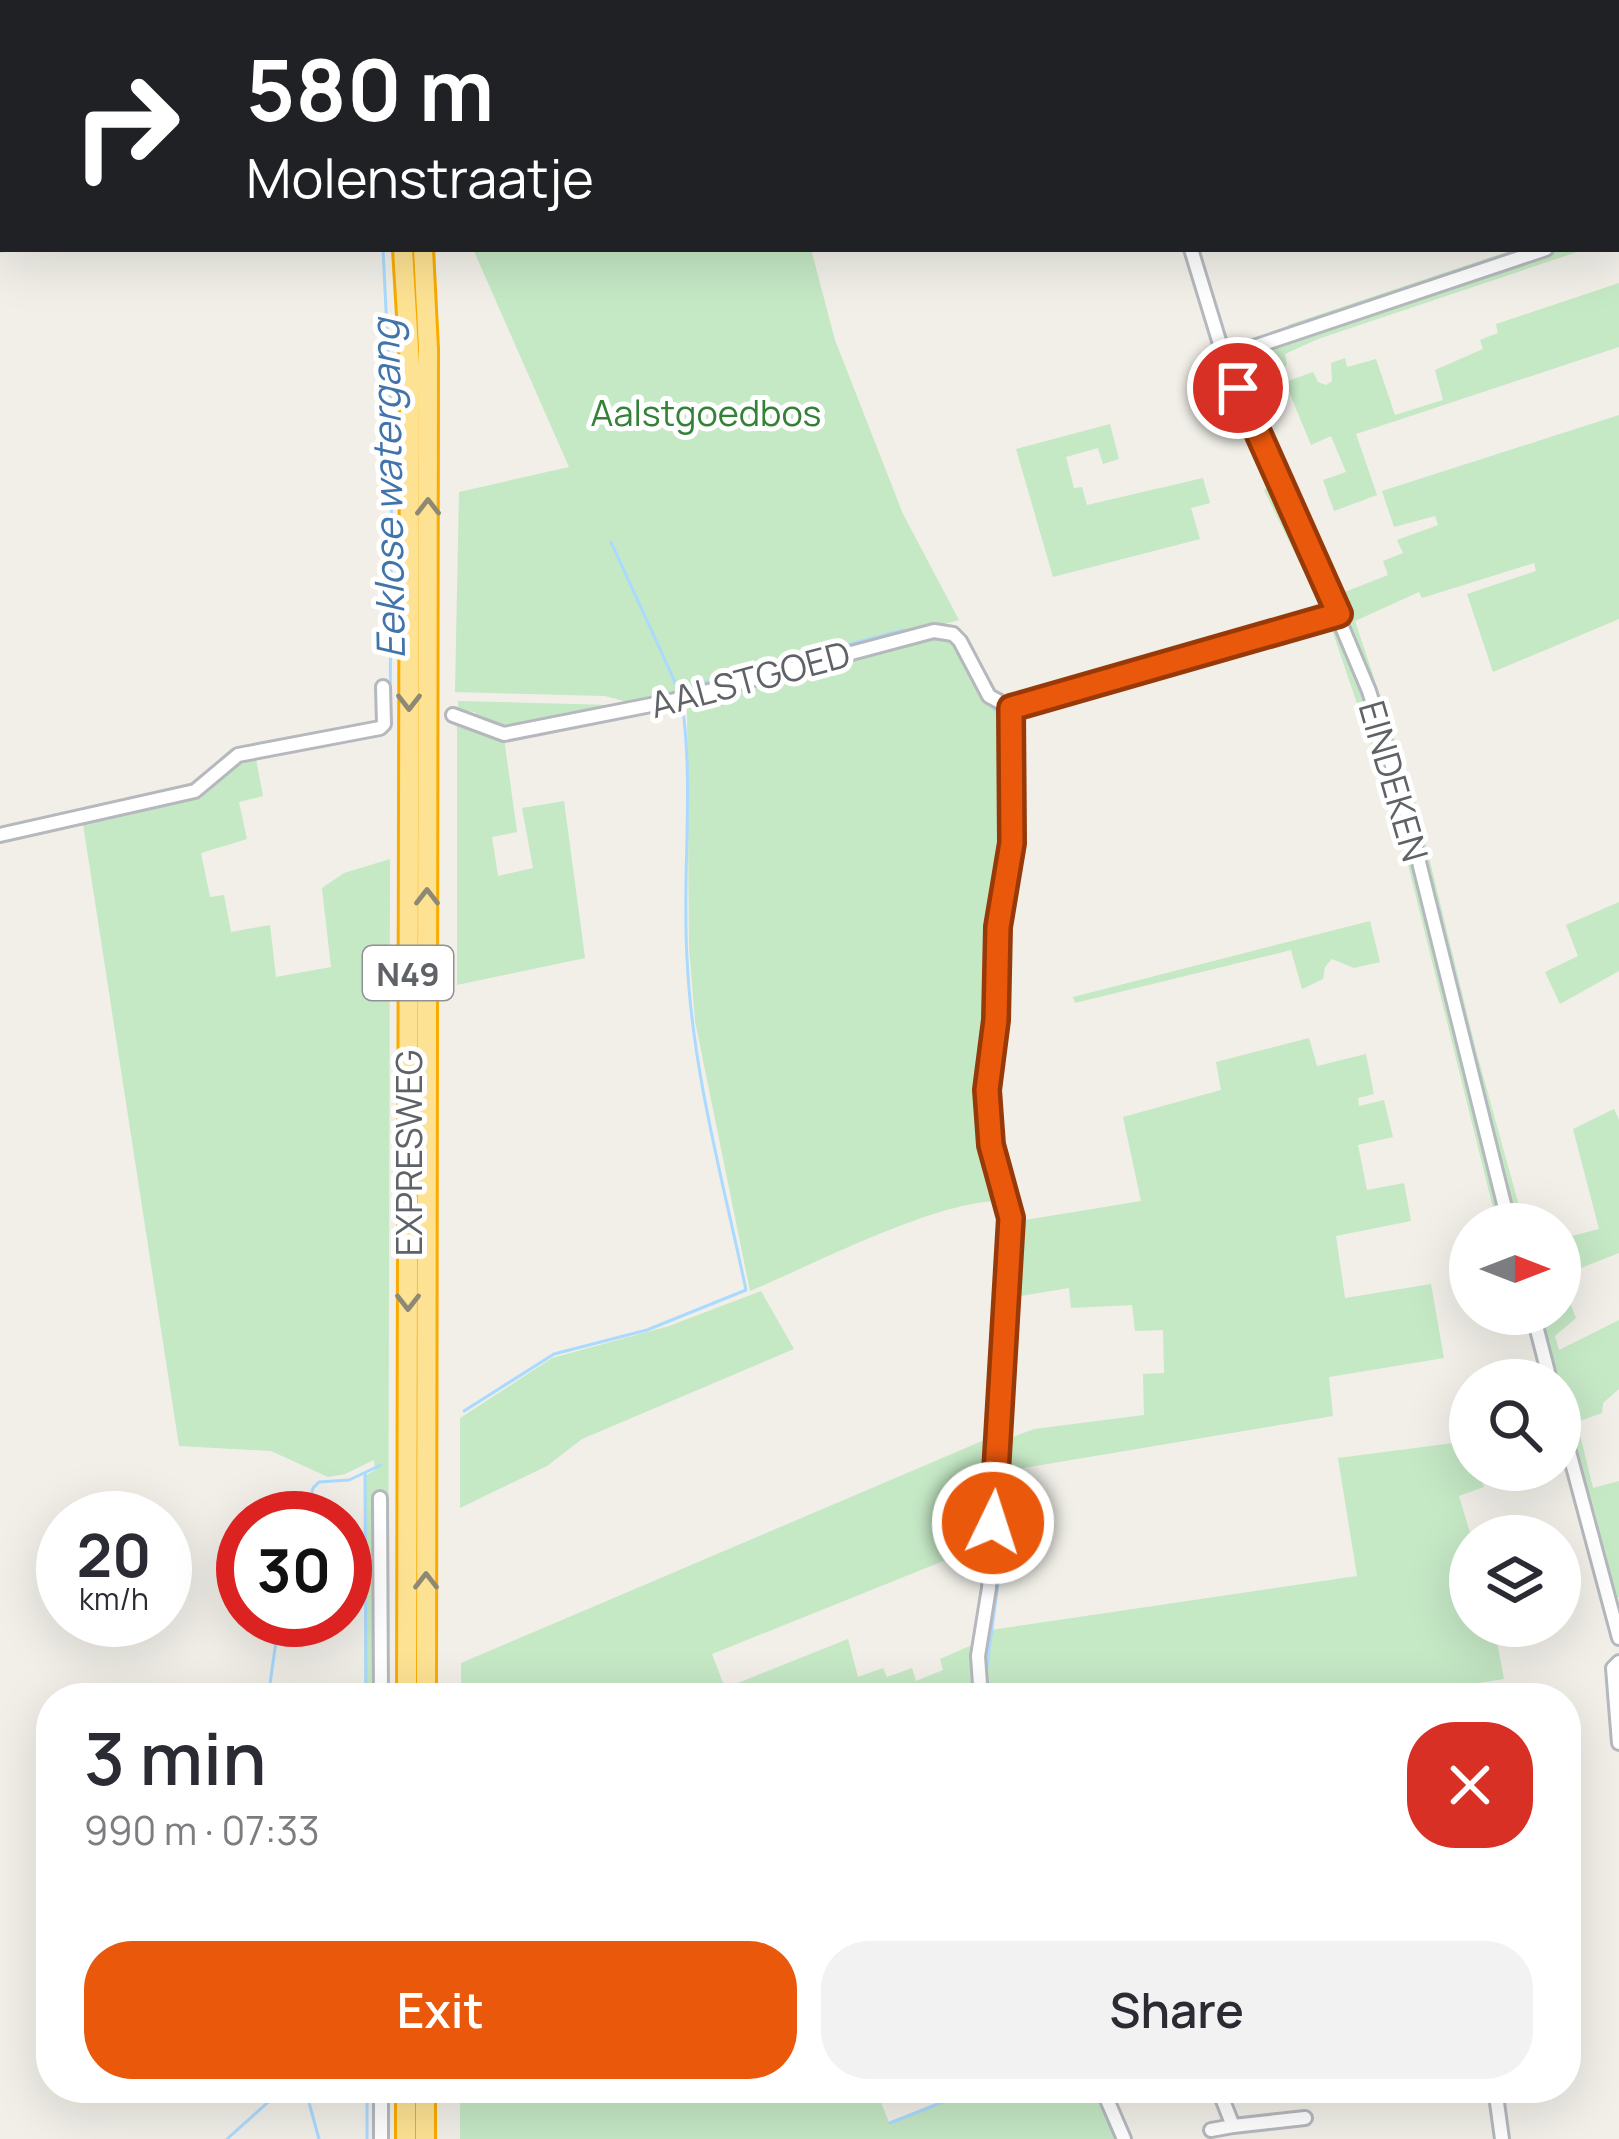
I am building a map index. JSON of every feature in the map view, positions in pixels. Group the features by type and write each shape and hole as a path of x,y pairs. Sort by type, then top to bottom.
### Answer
{"highway":[{"name":"EXPRESWEG","path":"403,252 410,365 407,1683"},
{"name":"EXPRESWEG","path":"423,252 428,349 426,1683"},
{"path":"406,2103 406,2139"},
{"path":"425,2103 425,2139"}],"street":[{"name":"EINDEKEN","path":"1192,252 1224,357 1369,691 1408,818 1504,1203"},
{"path":"1224,357 1537,252"},
{"path":"980,1683 978,1656 989,1588 1011,1263 1011,1218 987,1122 998,927 1012,843 1011,708 1339,614"},
{"name":"AALSTGOED","path":"453,715 504,734 677,699 942,631 960,641 989,696 1011,708"},
{"path":"0,835 195,791 238,755 384,724 383,687"},
{"path":"1580,1491 1619,1638"},
{"path":"380,1498 380,1683"},
{"path":"1619,1663 1613,1668 1619,1743"},
{"path":"381,2103 381,2139"},
{"path":"1109,2103 1124,2139"},
{"path":"1224,2103 1233,2126"},
{"path":"1497,2103 1502,2139"},
{"path":"1210,2130 1305,2118"}],"green space":[{"name":"Aalstgoedbos","path":"474,252 812,252 835,340 903,514 959,620 635,704 605,696 455,692 459,492 569,467"},
{"path":"1506,252 1577,252 1285,354 1287,365 1259,390 1265,414 1255,420 1229,359 1291,337 1288,325"},
{"path":"1619,283 1619,347 1356,434 1377,495 1334,511 1323,480 1346,472 1331,436 1311,445 1285,382 1313,372 1326,385 1332,381 1331,363 1345,358 1347,367 1376,359 1395,415 1443,400 1435,370 1483,349 1480,340 1498,333 1496,324"},
{"path":"1236,394 1328,604 1320,615 1321,607 1264,490 1269,486 1231,396"},
{"path":"1619,415 1619,619 1493,672 1467,594 1536,571 1534,563 1422,598 1419,592 1355,621 1415,800 1518,1203 1511,1203 1407,794 1352,634 1281,481 1288,477 1342,593 1388,575 1383,561 1403,553 1397,540 1438,525 1435,516 1394,527 1382,491"},
{"path":"1110,424 1119,459 1103,464 1098,448 1066,457 1074,488 1082,487 1087,505 1203,478 1210,503 1191,508 1200,539 1053,577 1016,449"},
{"path":"1338,621 1404,819 1500,1203 1492,1203 1398,824 1330,624"},
{"path":"933,637 949,637 977,685 1008,724 1009,817 991,933 990,1017 979,1101 984,1146 1002,1201 975,1203 910,1222 750,1291 695,1021 689,948 687,704"},
{"path":"458,701 611,705 610,711 518,728 500,727 475,712 458,710"},
{"path":"457,718 504,738 517,832 492,837 498,876 533,868 522,808 564,801 585,958 457,985"},
{"path":"256,759 263,796 239,802 247,839 201,853 210,897 224,895 231,932 270,925 276,977 331,967 322,888 344,873 390,859 388,1683 364,1683 364,1647 372,1647 372,1491 365,1491 365,1476 375,1470 374,1460 328,1477 271,1451 179,1446 83,824 200,799 240,764"},
{"path":"1619,902 1619,971 1560,1004 1545,972 1578,956 1566,925"},
{"path":"1370,921 1380,962 1354,968 1332,959 1323,979 1302,989 1291,950 1075,1003 1073,997"},
{"path":"1309,1038 1317,1066 1366,1054 1374,1094 1358,1098 1359,1106 1384,1100 1393,1137 1358,1145 1367,1190 1404,1183 1411,1221 1336,1236 1345,1298 1431,1284 1444,1358 1329,1377 1333,1416 1005,1471 1001,1572 991,1630 1357,1576 1338,1458 1449,1444 1449,1491 1473,1491 1459,1496 1465,1515 1449,1515 1449,1647 1498,1647 1504,1679 1479,1683 982,1683 1005,1440 1034,1429 1144,1415 1143,1374 1164,1373 1163,1330 1135,1331 1132,1305 1071,1308 1069,1288 1014,1297 998,1159 1006,1157 1025,1220 1141,1201 1123,1117 1221,1090 1216,1062"},
{"path":"1614,1109 1619,1120 1619,1253 1581,1268 1581,1234 1599,1229 1573,1129"},
{"path":"761,1291 794,1349 582,1439 547,1466 460,1508 460,1418 552,1358 669,1326"},
{"path":"1619,1320 1619,1389 1603,1403 1602,1413 1581,1421 1581,1359 1551,1359 1544,1335 1556,1335 1559,1350"},
{"path":"994,1436 988,1543 712,1654 723,1683 461,1683 461,1663"},
{"path":"1581,1438 1593,1488 1619,1481 1619,1597 1612,1599 1581,1478"},
{"path":"848,1639 858,1677 883,1668 887,1677 912,1668 916,1681 943,1670 940,1659 972,1645 972,1683 738,1683"},
{"path":"460,2103 881,2103 889,2122 937,2103 1100,2103 1116,2139 460,2139"}],"waterway":[{"name":"Eeklose watergang","path":"383,252 392,432 390,729"},
{"path":"611,542 680,693"},
{"path":"798,658 903,630"},
{"path":"803,673 895,648"},
{"path":"681,689 784,661"},
{"path":"965,663 982,696 1001,717 1005,776 976,1120 997,1188"},
{"path":"684,704 793,676"},
{"path":"464,1411 554,1354 647,1330 746,1290 710,1125 690,1000 682,702"},
{"path":"987,1683 1008,1443"},
{"path":"312,1491 319,1482 349,1480 381,1465"},
{"path":"365,1473 366,1683"},
{"path":"270,1683 275,1647"},
{"path":"227,2139 267,2103"},
{"path":"309,2103 319,2139"},
{"path":"367,2103 367,2139"},
{"path":"890,2123 940,2103"},
{"path":"1101,2104 1113,2132"}],"route":[{"path":"993,1523 1011,1218 991,1145 987,1090 996,1020 998,927 1012,843 1011,708 1339,614 1238,388"}]}
